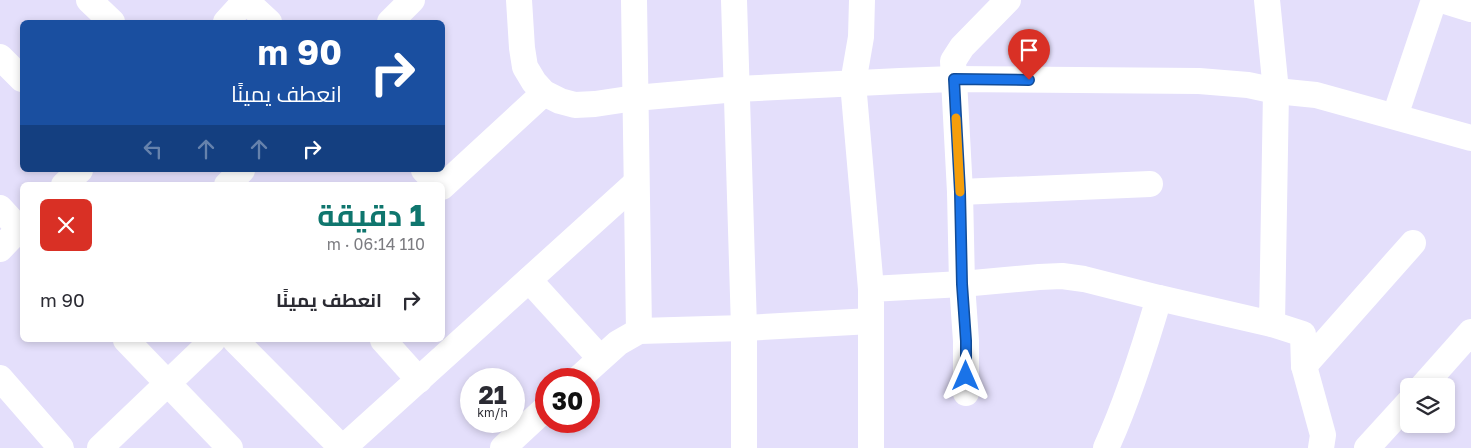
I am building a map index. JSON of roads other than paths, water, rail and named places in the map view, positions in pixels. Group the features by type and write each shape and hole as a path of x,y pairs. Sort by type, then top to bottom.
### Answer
{"street":[{"path":"89,0 110,20"},
{"path":"228,20 246,0 267,20"},
{"path":"392,20 412,0"},
{"path":"519,0 522,48 526,67 534,82 544,93 560,101 575,104 596,104 635,98 738,89 954,79 1199,82 1248,85 1276,91 1316,95 1471,138"},
{"path":"634,0 639,331"},
{"path":"734,0 744,328 744,448"},
{"path":"862,0 861,37 853,83 871,289 871,448"},
{"path":"966,393 966,341 953,61 962,47 1008,0"},
{"path":"1267,0 1276,91 1272,324"},
{"path":"1395,116 1434,0"},
{"path":"1442,0 1471,8"},
{"path":"0,57 20,76"},
{"path":"445,184 544,93"},
{"path":"67,182 78,172"},
{"path":"230,182 240,172"},
{"path":"426,172 437,182"},
{"path":"237,342 342,448 420,380 636,183"},
{"path":"960,192 1150,184"},
{"path":"0,208 20,227"},
{"path":"0,249 20,231"},
{"path":"1304,366 1413,243"},
{"path":"871,289 1062,276 1084,279 1272,324 1304,334 1304,366 1323,435 1320,448"},
{"path":"529,280 600,358"},
{"path":"1106,448 1143,350 1160,298"},
{"path":"590,368 618,343 639,331 744,328 871,320"},
{"path":"1430,378 1471,332"},
{"path":"128,342 230,448"},
{"path":"100,448 211,342"},
{"path":"385,342 420,380"},
{"path":"0,378 61,448"},
{"path":"1367,448 1400,412"},
{"path":"503,448 535,418"}]}
